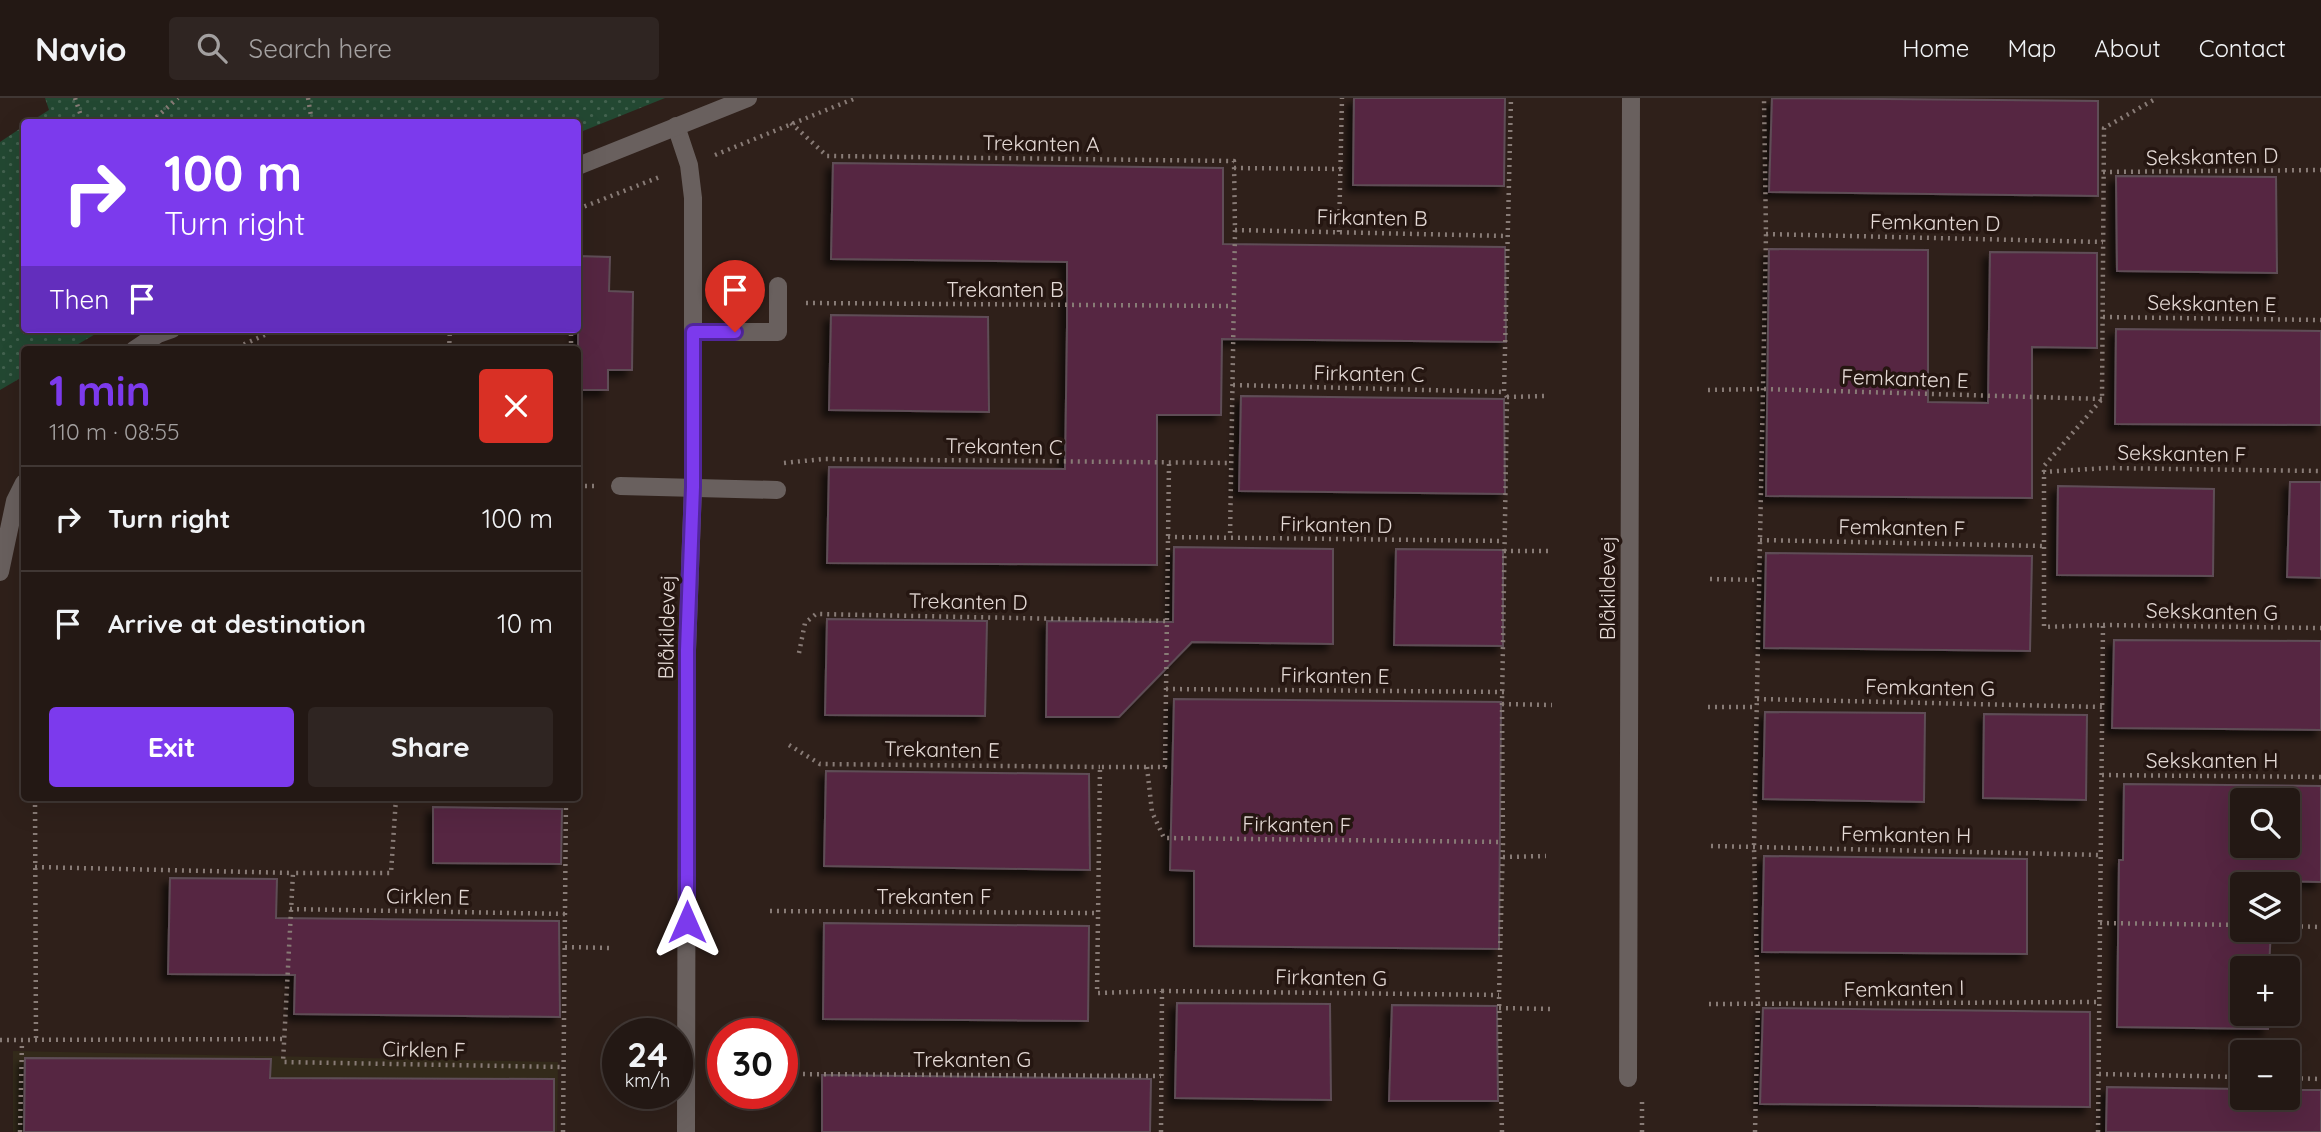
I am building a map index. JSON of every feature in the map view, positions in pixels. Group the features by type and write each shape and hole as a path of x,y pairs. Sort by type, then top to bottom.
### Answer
{"street":[{"path":"581,165 748,98"},
{"name":"Blåkildevej","path":"1628,1078 1632,98"},
{"name":"Blåkildevej","path":"676,126 689,165 692,185 693,487 687,650 686,1132"},
{"path":"693,332 778,332 778,294"},
{"path":"140,346 161,333"},
{"path":"620,486 777,491"},
{"path":"0,572 15,501 21,489"}],"path":[{"path":"75,98 82,119"},
{"path":"154,119 178,98"},
{"path":"308,98 312,119"},
{"path":"1339,232 1342,98"},
{"path":"1502,1132 1499,995 1503,857 1505,394 1511,98"},
{"path":"1755,1132 1758,1005 1754,847 1766,234 1764,98"},
{"path":"2042,546 2044,466 2102,399 2104,128 2157,98"},
{"name":"Trekanten A","path":"792,123 827,156 1234,161 1234,168"},
{"path":"1230,538 1234,168 1341,169"},
{"name":"Sekskanten D","path":"2103,172 2321,170"},
{"name":"Firkanten B","path":"1235,230 1508,236"},
{"name":"Femkanten D","path":"1766,234 2103,242"},
{"name":"Trekanten B","path":"778,294 1233,306"},
{"name":"Sekskanten E","path":"2103,317 2321,320"},
{"path":"240,346 269,333"},
{"name":"Firkanten C","path":"1233,385 1546,396"},
{"name":"Femkanten E","path":"1707,390 1763,389 2102,399"},
{"name":"Trekanten C","path":"776,463 823,459 1231,463"},
{"path":"1147,767 1165,767 1168,464"},
{"name":"Sekskanten F","path":"2043,471 2106,468 2321,471"},
{"name":"Firkanten D","path":"1168,537 1504,541"},
{"name":"Femkanten F","path":"1760,540 2042,546"},
{"name":"Sekskanten G","path":"2042,546 2043,627 2104,625 2321,628"},
{"path":"1504,551 1548,551"},
{"path":"1710,579 1758,579"},
{"name":"Trekanten D","path":"799,653 805,623 816,614 1166,621"},
{"path":"2098,1132 2104,625"},
{"name":"Firkanten E","path":"1166,689 1504,692"},
{"name":"Femkanten G","path":"1757,699 2102,707"},
{"path":"1502,705 1552,705"},
{"path":"1708,707 1757,707"},
{"name":"Trekanten E","path":"789,745 820,764 1147,767"},
{"path":"1098,913 1100,767"},
{"name":"Firkanten F","path":"1147,767 1152,812 1164,838 1503,842"},
{"name":"Sekskanten H","path":"2102,775 2321,777"},
{"path":"35,801 36,1041"},
{"path":"35,867 391,873 396,801"},
{"path":"563,1132 566,801"},
{"name":"Femkanten H","path":"1711,846 2101,855"},
{"path":"1503,857 1546,856"},
{"path":"0,1040 285,1039 293,873"},
{"name":"Cirklen E","path":"290,909 565,914"},
{"name":"Trekanten F","path":"770,911 1098,913"},
{"name":"Firkanten G","path":"1098,913 1097,993 1162,991 1499,995"},
{"path":"2100,923 2230,925"},
{"path":"2300,926 2321,927"},
{"path":"565,947 611,948"},
{"path":"1160,1132 1162,991"},
{"name":"Femkanten I","path":"1709,1004 2099,1002"},
{"path":"1499,1008 1550,1009"},
{"name":"Cirklen F","path":"285,1039 283,1062 564,1067"},
{"path":"20,1132 22,1041"},
{"name":"Trekanten G","path":"798,1073 1161,1076"},
{"path":"2099,1074 2230,1077"},
{"path":"2300,1078 2321,1079"}],"shaded area":[{"path":"13,1051 558,1062 557,1132 13,1132"}],"green space":[{"path":"45,98 665,98 581,132 581,119 35,119 49,110"},
{"path":"21,128 21,333 97,333 75,346 21,346 21,378 0,390 0,142"}],"building":[{"path":"1354,98 1505,98 1504,186 1353,185"},
{"path":"1772,98 2098,101 2098,196 1769,192"},
{"path":"833,163 1223,168 1223,244 1505,247 1506,342 1222,339 1221,415 1157,415 1157,565 827,563 829,467 1065,469 1067,262 831,259"},
{"path":"2116,176 2276,177 2277,273 2117,271"},
{"path":"1769,249 1928,250 1928,402 1988,403 1990,252 2097,253 2097,348 2032,347 2032,498 1766,496"},
{"path":"581,256 610,257 609,291 633,292 632,370 608,370 608,390 581,390 581,346 578,346 578,333 581,333"},
{"path":"831,315 988,317 989,412 829,410"},
{"path":"2116,329 2321,331 2321,425 2115,424"},
{"path":"1241,396 1504,399 1505,494 1239,491"},
{"path":"2290,482 2321,482 2321,578 2287,577"},
{"path":"2058,486 2214,489 2213,576 2057,575"},
{"path":"1174,547 1333,549 1333,644 1192,642 1119,717 1046,717 1047,621 1173,622"},
{"path":"1396,549 1503,550 1503,646 1394,645"},
{"path":"1766,553 2032,556 2030,651 1764,648"},
{"path":"827,619 987,621 985,716 825,715"},
{"path":"2114,640 2321,641 2321,730 2112,728"},
{"path":"1174,699 1501,702 1499,949 1194,946 1194,871 1170,870"},
{"path":"1765,712 1925,713 1924,802 1763,799"},
{"path":"1984,714 2087,715 2086,800 1983,798"},
{"path":"826,771 1089,774 1090,870 824,866"},
{"path":"2124,784 2321,786 2321,882 2300,882 2300,872 2230,872 2230,942 2270,942 2270,956 2230,956 2230,1026 2268,1026 2268,1029 2117,1027 2119,860 2123,860"},
{"path":"433,807 562,809 561,864 433,863"},
{"path":"1764,856 2027,859 2027,954 1762,952"},
{"path":"170,878 277,879 276,918 559,921 560,1017 294,1014 295,975 168,974"},
{"path":"824,923 1089,926 1088,1021 823,1019"},
{"path":"1177,1003 1330,1004 1331,1100 1175,1098"},
{"path":"1392,1005 1497,1006 1498,1101 1389,1101"},
{"path":"1763,1008 2090,1012 2090,1107 1760,1104"},
{"path":"25,1058 271,1059 270,1078 554,1079 554,1132 24,1132"},
{"path":"822,1075 1151,1079 1150,1132 822,1132"},
{"path":"2107,1087 2230,1089 2230,1110 2300,1110 2300,1090 2321,1090 2321,1132 2106,1132"}],"route":[{"path":"687,922 687,650 693,487 693,332 735,332"}]}
